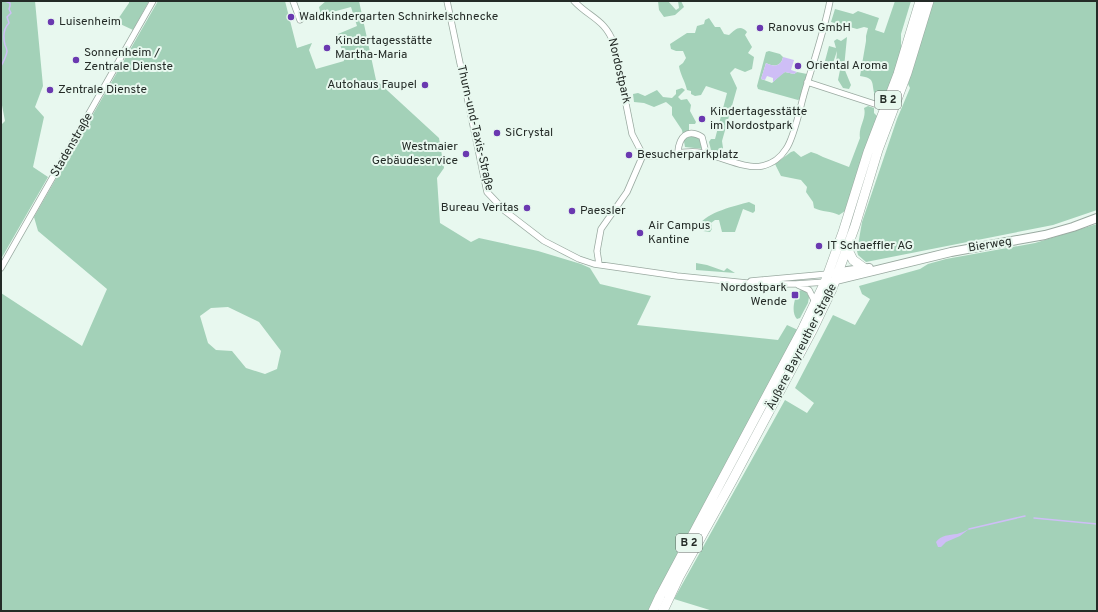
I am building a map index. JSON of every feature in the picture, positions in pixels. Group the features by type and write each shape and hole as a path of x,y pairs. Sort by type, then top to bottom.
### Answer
{"main road":[{"name":"Äußere Bayreuther Straße","path":"663,611 679,577 812,331 837,276 878,150 898,74 920,1"},
{"name":"Äußere Bayreuther Straße","path":"653,611 815,304 827,278 868,152 907,73 929,1"},
{"name":"Bierweg","path":"837,276 864,274 882,268 963,249 1046,235 1097,218"},
{"path":"847,248 853,260 864,268"},
{"name":"Bierweg","path":"837,276 864,268 882,268"},
{"path":"827,278 837,276"}],"street":[{"name":"Stadenstraße","path":"1,268 153,1"},
{"path":"293,1 300,20"},
{"name":"Thurn-und-Taxis-Straße","path":"447,1 486,192 505,211 544,241 579,259 594,264 677,276 772,285 796,284 827,278"},
{"name":"Nordostpark","path":"574,1 609,32 614,44 632,134 643,155"},
{"path":"599,264 597,251 601,229 627,192 643,155 650,156 691,151 706,153 751,167 762,166 773,162 782,155 787,148 830,1"},
{"path":"807,82 889,109"},
{"path":"678,152 679,143 683,137 689,133 696,133 702,137 706,153"},
{"name":"Thurn-und-Taxis-Straße","path":"744,282 827,278"},
{"path":"796,284 809,290 815,304"}],"green space":[{"path":"1,1 35,1 43,86 35,107 44,117 33,167 48,177 1,259 1,125 5,121 1,100"},
{"path":"129,1 149,1 133,30 116,22"},
{"path":"158,1 285,1 297,48 312,43 309,50 316,69 344,61 338,34 357,26 351,7 321,15 319,7 326,1 359,1 376,80 439,138 444,168 437,178 440,223 471,242 479,238 538,251 590,268 600,284 651,296 637,325 778,340 787,325 798,330 650,611 1,611 1,293 82,346 107,289 38,231 34,217","holes":["228,307 259,322 281,351 277,369 265,374 246,368 232,351 216,350 208,343 200,316 211,308"]},
{"path":"658,1 668,1 676,10 679,8 678,1 681,1 684,7 675,15 664,17 659,10"},
{"path":"895,1 911,1 901,34 901,52 887,94 879,97 875,96 871,80 860,76 868,28 864,27 857,29 831,22 835,9 853,14 858,11 879,18 875,30 884,33"},
{"path":"933,1 1097,1 1097,210 1053,225 866,262 858,255 857,251 862,222 897,119 910,88 908,84"},
{"path":"709,18 715,27 720,27 724,34 729,35 740,28 747,32 745,35 752,47 748,53 754,57 752,69 745,72 735,68 730,73 737,88 722,141 723,148 717,152 711,150 709,142 711,139 715,139 727,93 706,86 701,95 695,96 691,94 691,91 687,90 679,66 686,58 683,51 671,49 670,44 687,33 695,33 697,26 704,24 705,20"},
{"path":"847,37 844,68 851,85 849,89 843,88 838,80 840,70 836,64 837,51 833,63 825,61 829,46 836,48 834,41 837,39 841,41"},
{"path":"769,51 780,54 783,57 779,64 771,65 766,63 761,79 772,83 785,72 807,74 800,99 798,100 758,89 757,86 766,52"},
{"path":"682,88 685,90 678,97 681,100 687,99 691,105 690,111 696,122 695,124 689,124 689,131 698,138 704,149 685,147 682,130 672,115 672,107 666,102 654,107 644,103 634,102 633,94 638,93 645,96 657,90 663,97 672,98 676,94 676,90"},
{"path":"868,106 874,108 874,113 878,117 845,211 839,215 814,208 813,202 806,192 807,187 801,180 781,176 775,164 794,151 801,157 811,152 849,167 860,138 860,130 865,112 864,108"},
{"path":"749,202 755,205 755,211 753,213 743,209 735,232 722,232 719,220 715,220 711,223 712,229 710,232 703,231 699,225 708,216"},
{"path":"1097,224 1097,611 713,611 674,599 785,400 807,413 814,403 795,388 833,315 855,325 870,299 862,294 859,286 920,269 928,264 946,259 1035,243"},
{"path":"696,263 724,271 727,268 735,273 696,270"},
{"path":"801,290 806,292 809,297 808,303 800,318 797,319 794,313 794,302 798,292"}],"shaded area":[{"path":"783,57 794,60 791,70 797,72 794,74 785,72 773,82 773,78 767,76 765,80 761,79 766,63 771,65 779,64"},
{"path":"969,529 960,536 946,542 941,547 938,547 936,542 940,538 958,534"}],"waterway":[{"path":"1,66 7,52 4,42 4,33 9,23 7,17 11,13 9,9 10,3 5,1"},
{"path":"969,529 1025,516"},
{"path":"1034,518 1097,524"}],"place":[{"name":"Waldkindergarten Schnirkelschnecke","path":"291,17"},
{"name":"Luisenheim","path":"51,22"},
{"name":"Ranovus GmbH","path":"760,28"},
{"name":"Kindertagesstätte Martha-Maria","path":"327,48"},
{"name":"Sonnenheim / Zentrale Dienste","path":"76,60"},
{"name":"Oriental Aroma","path":"798,66"},
{"name":"Autohaus Faupel","path":"425,85"},
{"name":"Zentrale Dienste","path":"50,90"},
{"name":"Kindertagesstätte im Nordostpark","path":"702,119"},
{"name":"SiCrystal","path":"497,133"},
{"name":"Westmaier Gebäudeservice","path":"466,154"},
{"name":"Besucherparkplatz","path":"629,155"},
{"name":"Bureau Veritas","path":"527,208"},
{"name":"Paessler","path":"572,211"},
{"name":"Air Campus Kantine","path":"640,233"},
{"name":"IT Schaeffler AG","path":"819,246"},
{"name":"Nordostpark Wende","path":"795,295"}]}
